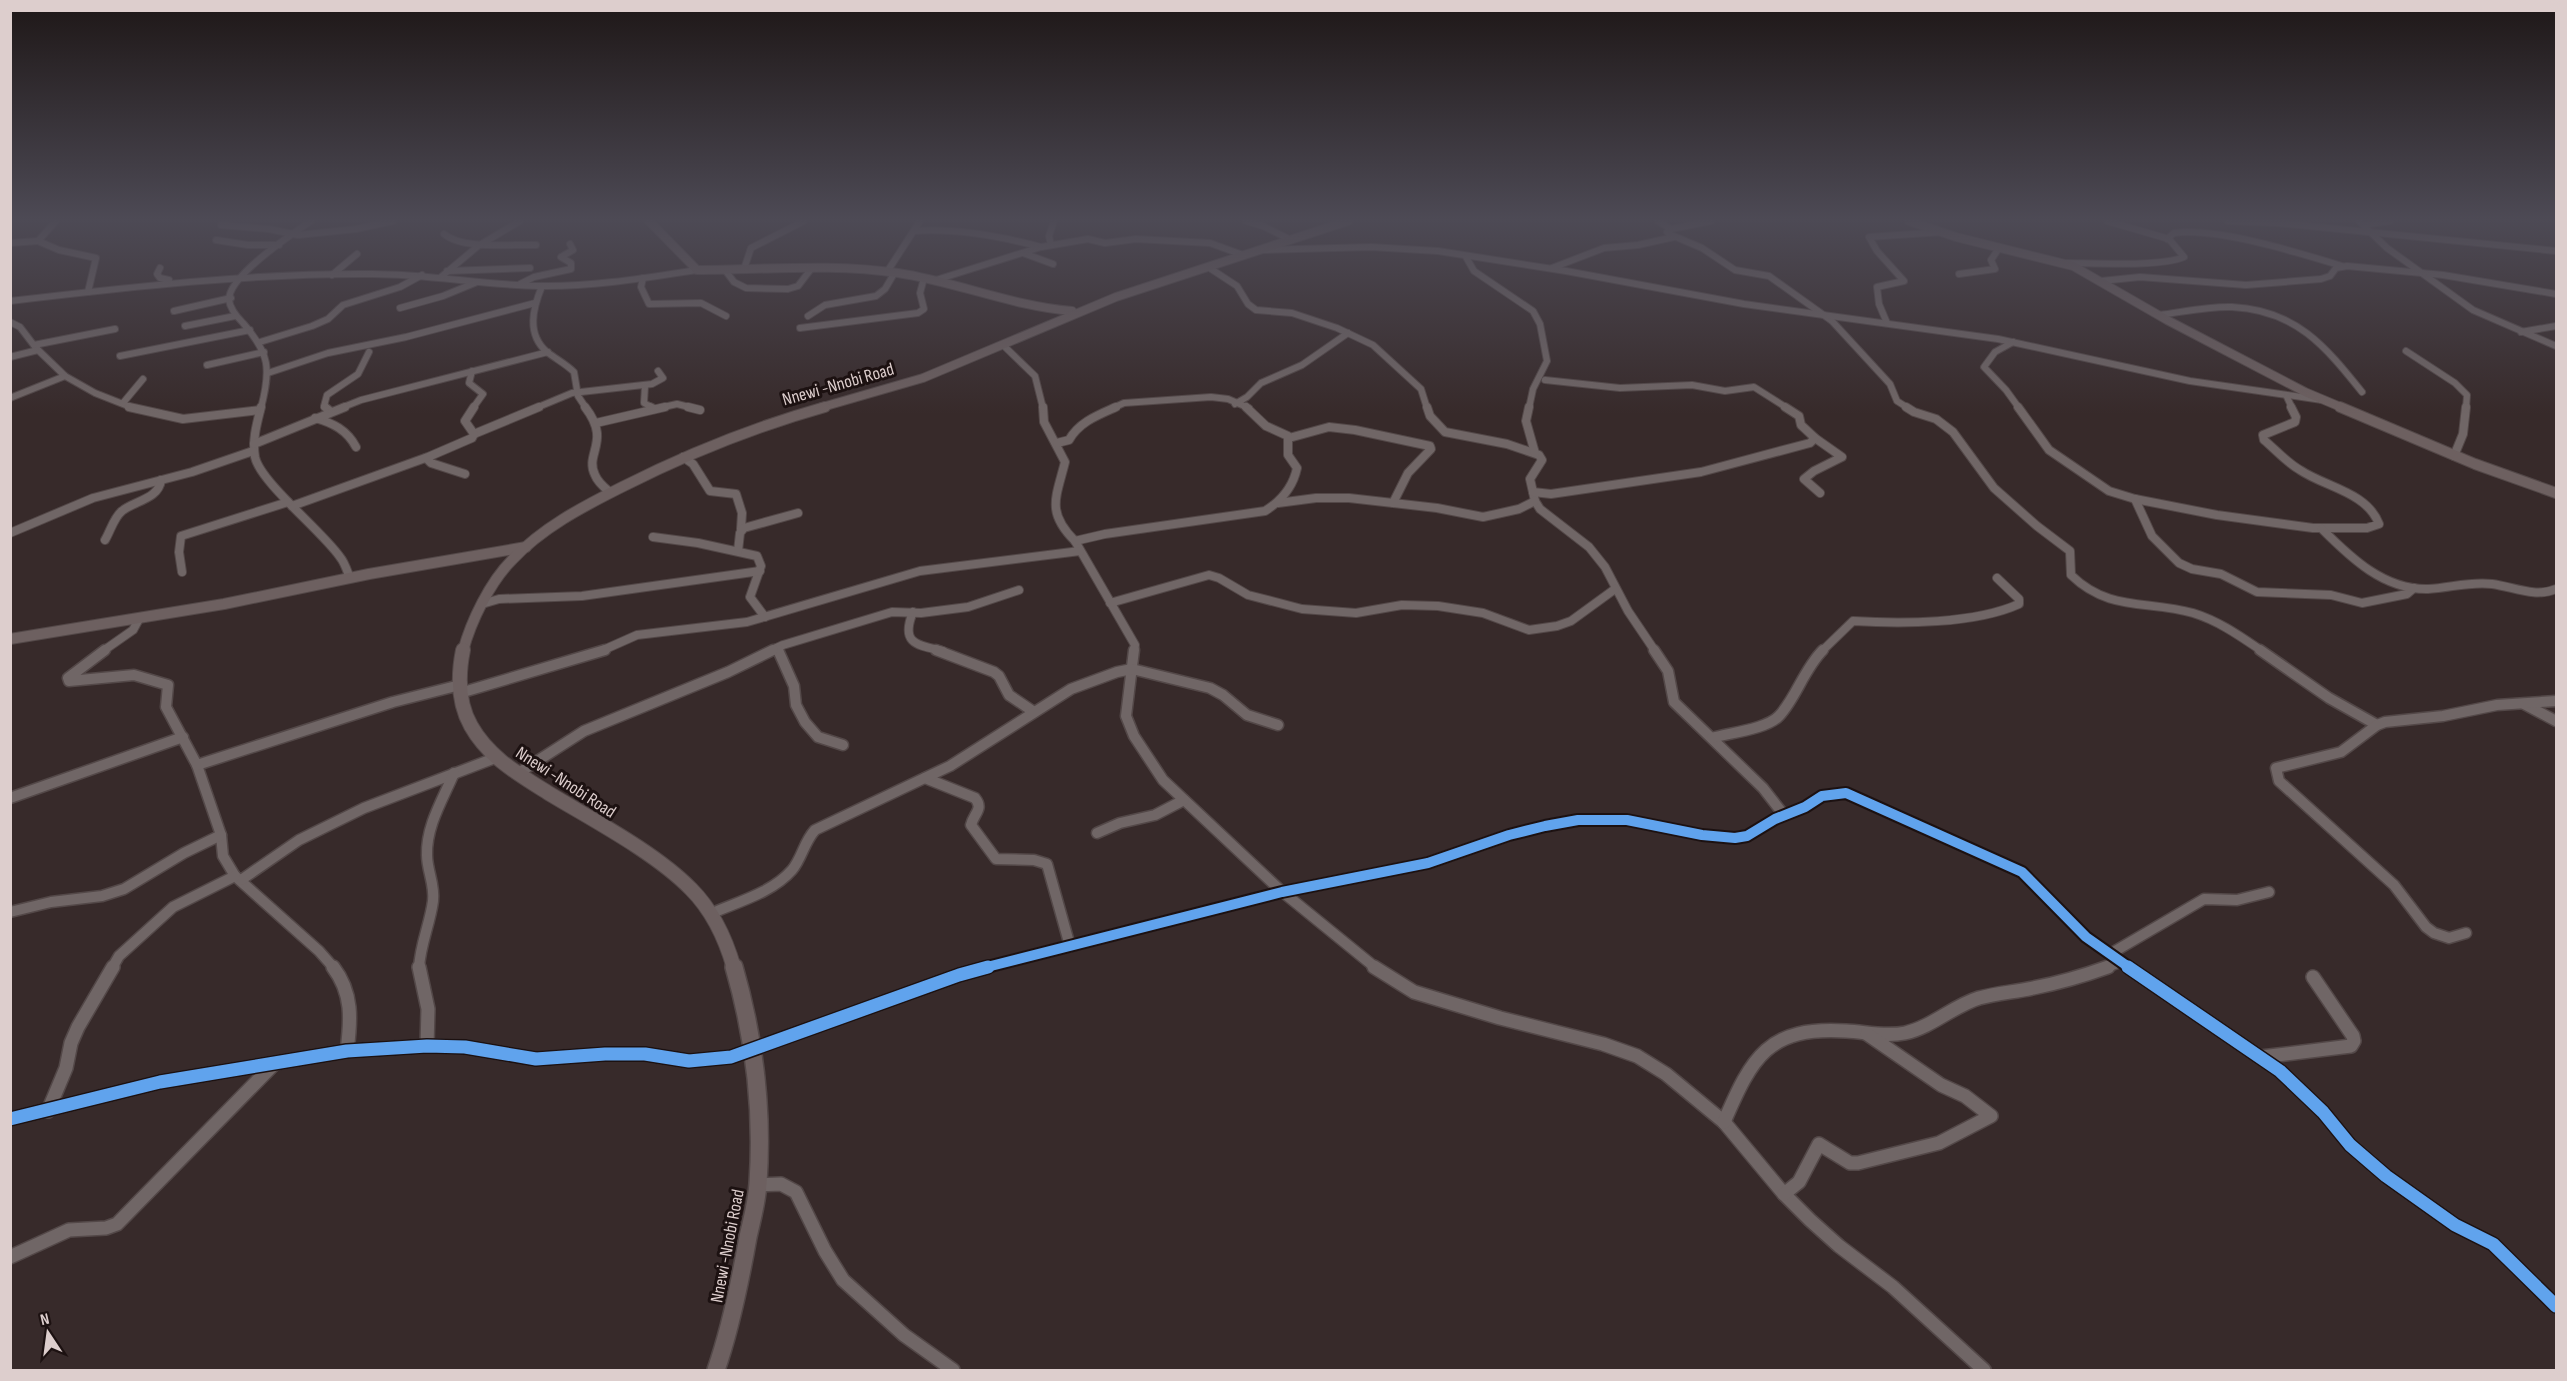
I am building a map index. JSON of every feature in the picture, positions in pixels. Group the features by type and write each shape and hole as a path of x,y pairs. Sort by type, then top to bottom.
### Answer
{"main road":[{"path":"956,285 1043,309 1076,311"},
{"name":"Nnewi -Nnobi Road","path":"716,1371 746,1256 758,1185 758,1121 752,1050 736,974 710,914 701,899 673,871 517,774 495,758 472,732 460,704 464,645 497,577 526,547 574,512 683,457 732,436 778,420 922,378 1003,345 1076,311 1153,285"},
{"path":"2109,285 2159,315 2322,400 2454,456 2556,493"},
{"path":"1043,309 1059,318"},
{"path":"10,639 139,620 350,578 526,547"}],"street":[{"path":"88,292 90,285"},
{"path":"10,301 149,285"},
{"path":"236,285 231,291 235,316 260,342 268,373 253,451 260,472 342,559 350,578"},
{"path":"260,342 312,326 328,319 343,305 403,285"},
{"path":"400,308 443,296 468,285"},
{"path":"529,285 549,285"},
{"path":"641,285 649,304 701,303 726,316"},
{"path":"740,285 753,290 792,289 798,285"},
{"path":"808,316 825,305 876,296 886,285"},
{"path":"800,328 904,316 922,311 924,309 920,285"},
{"path":"1235,285 1248,304 1256,310 1292,313 1365,340 1379,349 1390,362 1422,389 1430,416 1445,432 1493,441 1535,453 1542,460 1530,479 1534,496 1546,514 1589,548 1605,567 1616,589 1668,671 1674,702 1763,788 1784,815"},
{"path":"1495,285 1533,311 1540,324 1547,361 1533,388 1526,421 1535,453"},
{"path":"1641,285 1744,304 2013,342 2144,372 2287,397 2322,400"},
{"path":"1782,285 1832,321 1890,384 1897,401 1914,412 1946,426 1994,488 2070,551 2071,574 2086,589 2118,603 2179,610 2210,619 2329,699 2377,725"},
{"path":"1887,323 1879,304 1877,287 1888,285"},
{"path":"2438,285 2473,310 2556,346"},
{"path":"2501,285 2556,294"},
{"path":"542,286 535,303 532,334 548,352 574,372 578,392 596,423 598,435 592,467 594,475 597,482 612,493"},
{"path":"174,310 231,298"},
{"path":"268,373 336,351 422,333 535,303"},
{"path":"2159,315 2170,317 2243,309 2271,312 2310,335 2327,349 2362,392"},
{"path":"185,326 235,316"},
{"path":"10,322 20,327 65,376 95,393 148,412 190,419 260,410"},
{"path":"2521,332 2556,326"},
{"path":"10,357 36,347 115,329"},
{"path":"120,356 250,330"},
{"path":"1235,404 1247,397 1261,383 1302,364 1348,333"},
{"path":"2013,342 2003,346 1988,358 1984,363 1987,372 2006,390 2055,455 2100,486 2135,499 2180,506 2228,518 2322,529 2375,527 2379,521 2371,510 2359,501 2300,471 2264,440 2263,435 2266,432 2295,422 2296,417 2287,397"},
{"path":"1003,345 1035,376 1043,400 1044,422 1065,462 1054,508 1063,529 1077,546 1135,645 1126,716 1134,736 1163,780 1282,892 1379,971 1414,992 1500,1018 1603,1044 1637,1056 1666,1074 1725,1122 1784,1194 1839,1246 1893,1287 1984,1371"},
{"path":"207,365 264,351"},
{"path":"2406,351 2456,382 2467,395 2464,430 2460,447 2454,456"},
{"path":"330,411 322,403 326,396 344,381 359,373 369,352"},
{"path":"10,533 93,498 223,462 253,451 330,411 396,390 548,352"},
{"path":"182,572 179,552 181,536 290,504 426,459 472,438 474,434 578,392 610,387 645,386 661,380 663,376 657,371"},
{"path":"472,372 469,383 483,394 465,421 474,434"},
{"path":"10,398 65,376"},
{"path":"123,403 143,379"},
{"path":"1545,380 1620,388 1692,385 1725,391 1754,387 1799,416 1803,427 1842,457 1817,467 1803,479 1820,493"},
{"path":"645,386 644,403 654,409"},
{"path":"1057,443 1069,440 1074,431 1086,421 1124,403 1211,397 1223,398 1254,411 1266,426 1285,433 1289,438"},
{"path":"596,423 680,404 700,410"},
{"path":"315,418 342,429 352,438 357,447"},
{"path":"1289,438 1329,427 1355,430 1430,446 1431,449 1414,463 1407,473 1394,503"},
{"path":"197,765 393,702 460,689 598,653 637,635 728,625 765,617 920,571 1077,546 1105,534 1265,511 1278,503 1296,476 1297,468 1286,450 1289,438"},
{"path":"1278,503 1336,497 1437,508 1483,517 1519,509 1534,496 1701,472 1798,447 1810,443 1815,438"},
{"path":"683,457 693,464 710,490 736,494 742,513 738,551"},
{"path":"426,459 431,463 465,474"},
{"path":"105,540 120,512 152,495 161,484 161,480"},
{"path":"2135,499 2152,536 2179,563 2192,570 2220,574 2257,592 2331,595 2362,603 2407,594 2414,588"},
{"path":"741,529 798,513"},
{"path":"2322,529 2356,562 2390,580 2414,588 2435,588 2476,582 2535,591 2549,592 2556,589"},
{"path":"653,537 698,543 757,556 761,562 760,571 750,597 765,617"},
{"path":"482,604 499,599 582,596 760,571"},
{"path":"1110,603 1209,575 1219,578 1248,595 1302,609 1356,613 1402,605 1438,606 1483,613 1521,628 1535,630 1571,621 1616,589"},
{"path":"1712,738 1769,723 1779,716 1814,659 1853,621 1903,624 2001,612 2014,608 2019,599 1997,578"},
{"path":"517,774 584,731 728,672 777,648 892,612 968,607 1019,590"},
{"path":"913,612 908,626 911,642 945,652 994,672 1010,694 1034,712"},
{"path":"139,620 134,630 68,678 69,681 120,674 160,681 168,685 166,707 197,765 221,835 223,856 238,878 318,949 344,981 352,1022 347,1051"},
{"path":"777,648 794,686 796,705 805,722 818,737 843,745"},
{"path":"710,914 775,883 790,873 799,862 806,840 815,830 950,766 1078,686 1131,669 1210,688 1223,695 1247,715 1278,725"},
{"path":"2466,933 2449,938 2434,933 2426,927 2394,885 2276,776 2276,768 2280,765 2341,752 2351,747 2377,725 2522,703 2556,701"},
{"path":"2522,703 2556,721"},
{"path":"10,798 183,737"},
{"path":"48,1111 66,1068 71,1043 78,1027 119,956 173,907 238,878 330,824 364,808 495,758"},
{"path":"427,1046 428,1009 419,967 433,902 434,886 427,858 429,834 454,773"},
{"path":"925,778 975,798 980,804 980,809 971,821 971,825 996,859 1008,861 1031,858 1047,864 1070,946"},
{"path":"10,1119 160,1082 347,1051 427,1046 465,1047 536,1059 615,1054 711,1060 752,1050 848,1018 959,975 1282,892 1428,863 1509,835 1578,820 1627,820 1702,835 1735,838 1747,836 1822,796 1846,793 2022,872 2086,937 2291,1080 2323,1112 2350,1145 2386,1176 2455,1225 2493,1245 2556,1306"},
{"path":"1097,833 1114,825 1155,815 1184,800"},
{"path":"10,912 51,902 102,896 124,889 184,853 221,835"},
{"path":"1725,1122 1743,1078 1756,1058 1773,1042 1796,1034 1829,1030 1887,1035 1906,1033 1928,1025 1957,1006 1979,998 2067,981 2115,958 2204,899 2237,900 2269,892"},
{"path":"2261,1057 2331,1051 2351,1046 2354,1041 2353,1036 2313,978"},
{"path":"1784,1194 1799,1182 1819,1144 1850,1163 1858,1163 1939,1143 1991,1116 1965,1096 1941,1085 1866,1033"},
{"path":"10,1257 69,1230 106,1228 117,1224 274,1064"},
{"path":"758,1185 781,1184 796,1192 825,1251 843,1280 904,1335 953,1371"}],"cycle path":[{"path":"10,1119 160,1082 347,1051 427,1046 465,1047 536,1059 605,1054 645,1054 689,1061 731,1057 959,975 1282,892 1428,863 1509,835 1545,826 1578,820 1627,820 1702,835 1735,838 1747,836 1775,819 1805,807 1822,796 1846,793 2022,872 2086,937 2280,1071 2323,1112 2350,1145 2386,1176 2455,1225 2493,1244 2556,1306"}]}
